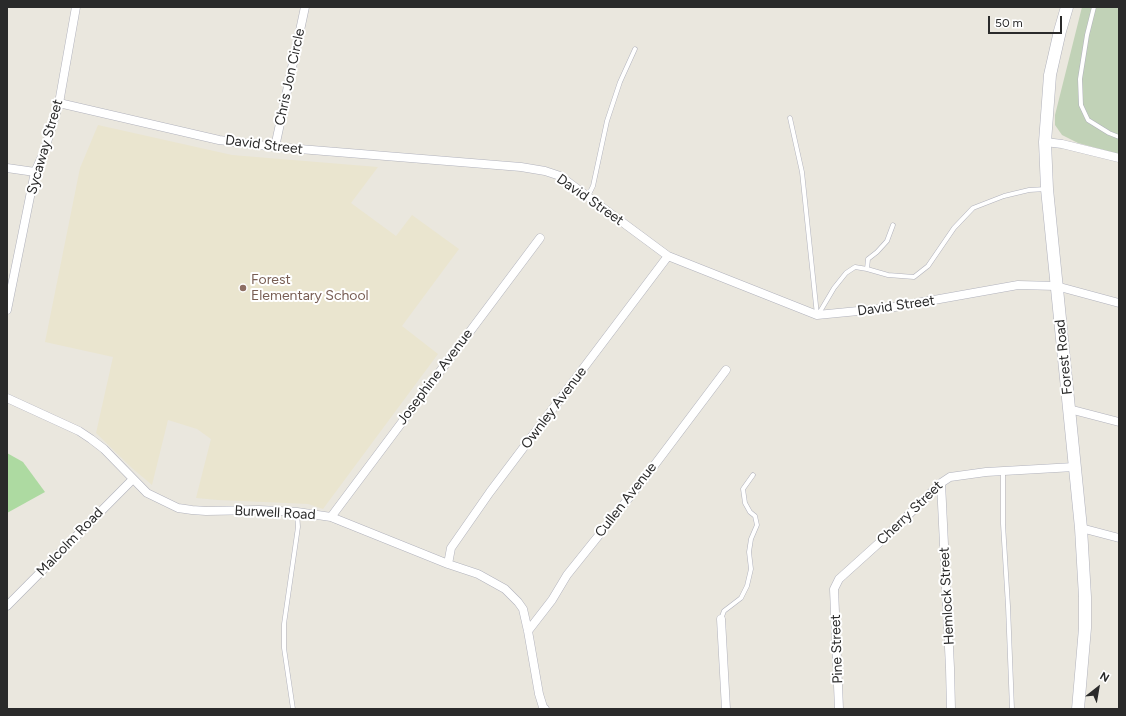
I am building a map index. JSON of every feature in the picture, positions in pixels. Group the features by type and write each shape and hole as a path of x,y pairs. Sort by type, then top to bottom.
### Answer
{"main road":[{"name":"Forest Road","path":"1067,7 1050,75 1045,142 1047,189 1056,286 1081,528 1085,597 1078,709"}],"street":[{"name":"Sycaway Street","path":"7,310 35,172 44,152 58,103 76,7"},
{"name":"Chris Jon Circle","path":"275,147 305,7"},
{"name":"David Street","path":"58,103 220,140 275,147 521,167 545,171 560,176 668,256 817,315 889,308 1018,285 1056,286 1119,303"},
{"path":"1045,142 1062,144 1119,158"},
{"path":"7,168 35,172"},
{"name":"Josephine Avenue","path":"331,517 540,238"},
{"name":"Ownley Avenue","path":"448,564 451,548 490,492 668,256"},
{"name":"Cullen Avenue","path":"528,631 552,600 567,575 644,479 726,370"},
{"name":"Burwell Road","path":"7,398 63,423 85,435 104,449 147,493 178,508 206,511 259,510 297,512 331,517 484,577 505,589 523,609 539,694 545,709"},
{"path":"1069,409 1119,422"},
{"name":"Cherry Street","path":"834,588 839,579 890,533 946,479 973,473 1074,467"},
{"name":"Malcolm Road","path":"7,606 133,479"},
{"name":"Hemlock Street","path":"941,483 951,709"},
{"path":"1081,528 1119,538"},
{"name":"Pine Street","path":"834,588 839,709"},
{"path":"721,619 726,709"}],"lane":[{"path":"1094,7 1087,35 1080,79 1081,105 1088,120 1109,133 1119,137"},
{"path":"588,196 593,186 607,121 620,82 635,49"},
{"path":"790,118 802,172 817,315"},
{"path":"817,315 834,288 846,273 855,267 888,275 914,277 928,266 954,228 973,208 1004,196 1029,190 1047,189"},
{"path":"867,269 868,259 878,252 887,241 893,225"},
{"path":"1003,472 1003,524 1012,709"},
{"path":"721,619 724,611 741,598 747,586 751,570 749,552 751,539 757,525 755,516 750,512 745,503 743,489 753,475"},
{"path":"293,709 284,648 284,624 298,527 297,512"}],"shaded area":[{"name":"Forest Elementary School","path":"98,125 232,155 378,167 351,203 396,236 412,215 459,249 402,326 438,354 323,509 308,504 196,498 211,439 197,429 168,420 152,485 133,469 96,433 113,357 45,342 80,168"}],"green space":[{"path":"1082,7 1119,7 1119,154 1078,143 1062,135 1055,125 1055,115"},
{"path":"7,453 23,462 45,492 7,513"}],"place":[{"name":"Forest Elementary School","path":"243,288"}]}
